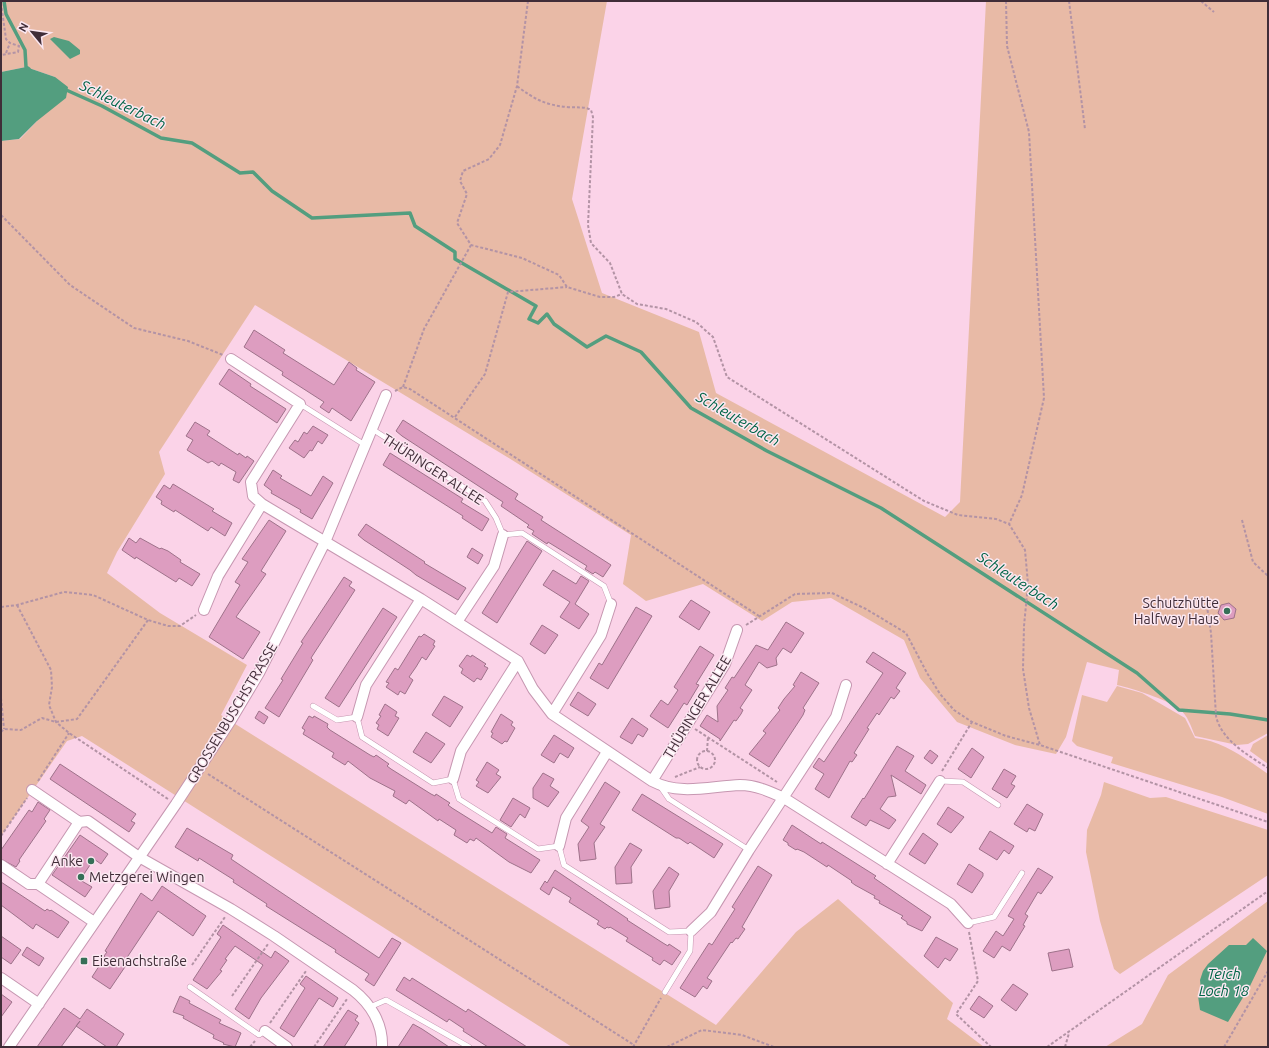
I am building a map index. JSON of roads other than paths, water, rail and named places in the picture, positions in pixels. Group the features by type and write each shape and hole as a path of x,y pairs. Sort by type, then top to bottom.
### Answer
{"street":[{"path":"231,359 300,404 251,482 254,496 262,504 421,599 518,661 533,689 552,714 607,752 655,782 692,790 742,785 763,789 784,798 951,904 968,923"},
{"name":"GROSSENBUSCHSTRASSE","path":"9,1047 176,804 231,720 259,673 326,542 386,395"},
{"path":"204,610 218,576 262,504"},
{"path":"457,622 494,566 503,535"},
{"path":"357,717 366,685 421,599"},
{"path":"552,714 601,635 611,604"},
{"name":"THÜRINGER ALLEE","path":"655,782 688,724 725,664 737,630"},
{"path":"453,779 461,751 518,661"},
{"path":"691,931 711,912 749,850 836,717 846,685"},
{"path":"559,846 566,818 607,752"},
{"path":"887,864 940,781"},
{"path":"32,790 79,822 88,821 139,857 231,909 274,936 353,990 370,1007 380,1027 382,1047"},
{"path":"38,884 79,822"},
{"path":"1,865 29,884 38,884 94,922"},
{"path":"1,978 39,1004"},
{"path":"265,1031 287,1047"}],"lane":[{"path":"300,404 365,445"},
{"name":"THÜRINGER ALLEE","path":"371,429 485,501 496,518 503,535"},
{"path":"503,535 522,533 604,586 611,604"},
{"path":"313,706 337,720 357,717 362,737 433,783 453,779 459,798 538,849 559,846 564,865 669,932 691,931 690,951 665,992"},
{"path":"940,781 963,782 998,804"},
{"path":"655,782 669,799 749,850"},
{"path":"968,923 994,917 1022,873"},
{"path":"190,987 259,1034 265,1031"},
{"path":"370,1007 386,1000 469,1047"}],"water":[{"path":"54,37 69,41 80,50 80,54 70,59 50,39"},
{"path":"26,67 55,77 68,87 66,98 37,121 19,139 1,141 1,72"},
{"name":"Teich Loch 18","path":"1253,938 1267,951 1250,986 1228,1022 1200,1010 1198,996 1201,990 1200,980 1203,971 1208,964 1229,945 1246,945"}],"waterway":[{"name":"Schleuterbach","path":"4,1 6,14 25,50 26,67 29,69"},
{"name":"Schleuterbach","path":"64,89 102,106 161,138 192,143 240,173 253,172 272,191 312,218 410,213 415,226 455,252 455,259 536,306 529,319 538,323 547,314 554,324 587,347 606,336 641,352 691,408 767,451 881,508 1137,673 1179,710 1230,714 1268,720"}],"place":[{"name":"Schutzhütte Halfway Haus","path":"1227,611"},
{"name":"Anke","path":"91,861"},
{"name":"Metzgerei Wingen","path":"81,877"},
{"name":"Eisenachstraße","path":"84,961"}]}
